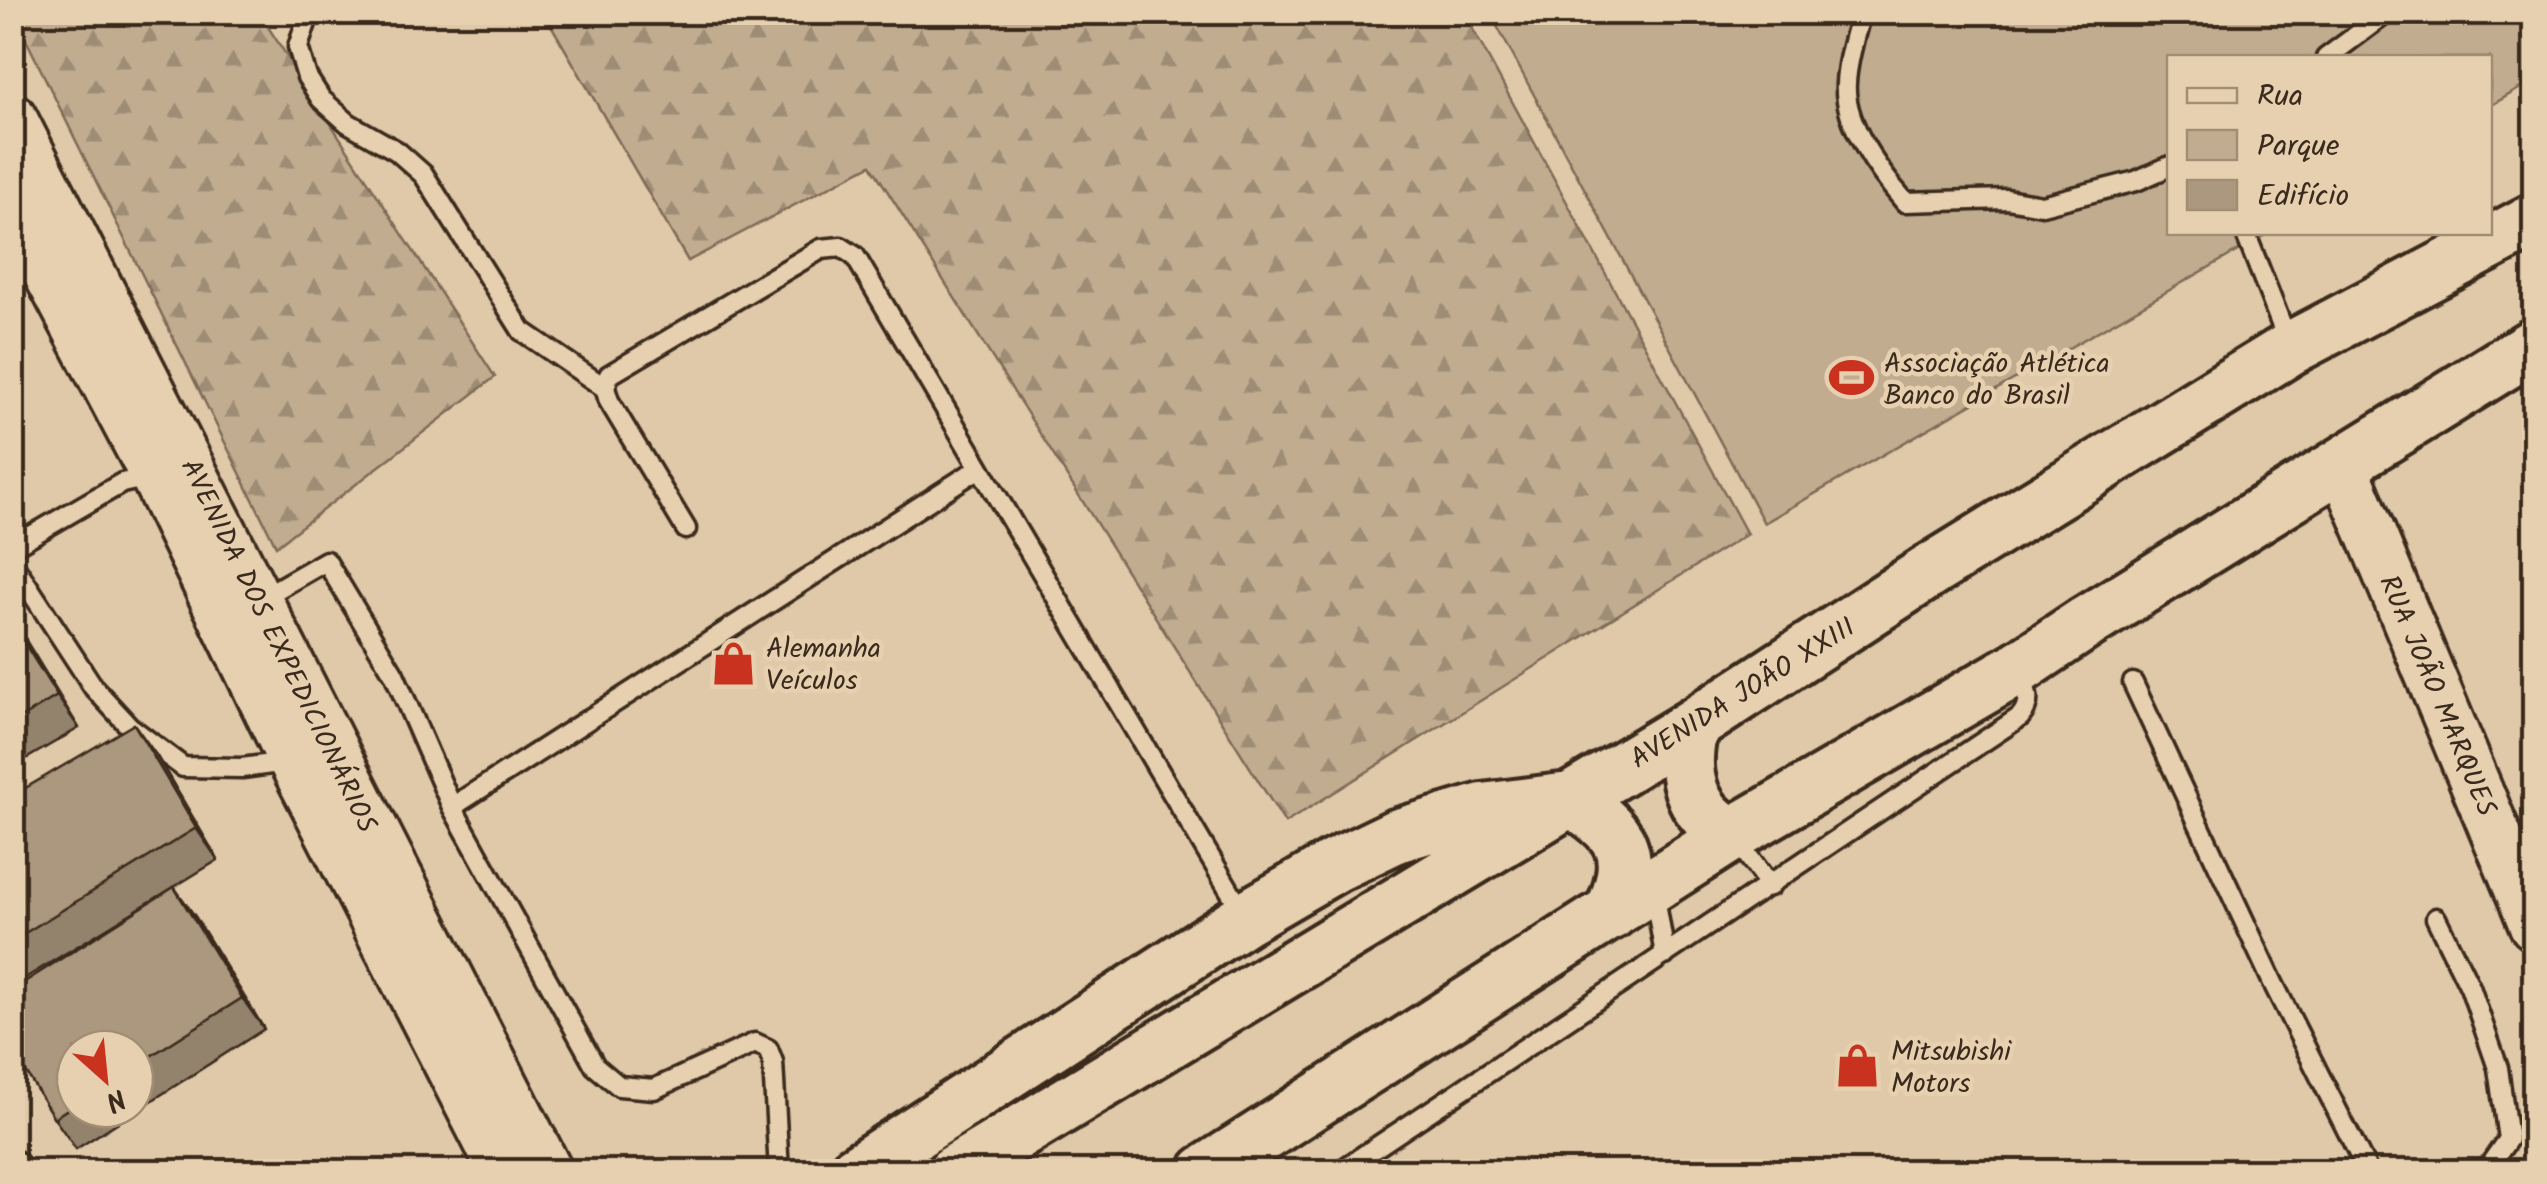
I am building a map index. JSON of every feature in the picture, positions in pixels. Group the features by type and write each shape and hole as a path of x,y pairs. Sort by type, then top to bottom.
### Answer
{"main road":[{"name":"AVENIDA DOS EXPEDICIONÁRIOS","path":"12,118 548,1172"},
{"name":"AVENIDA DOS EXPEDICIONÁRIOS","path":"12,205 154,476 292,761 504,1172"},
{"name":"AVENIDA JOÃO XXIII","path":"954,1172 1692,726 1933,569 2290,348 2534,220"},
{"path":"1205,1172 1251,1157 1733,834 2018,668 2534,346"},
{"name":"RUA JOÃO MARQUES","path":"2343,466 2534,925"},
{"path":"1692,726 1686,748 1691,794 1717,828 1733,834"},
{"path":"855,1172 1246,918 1336,865 1396,836 1483,810 1570,799 1611,828 1624,847 1624,885 1632,900"}],"lane":[{"path":"315,12 308,17 298,46 307,77 321,99 348,123 397,151 424,175 522,331 605,388"},
{"path":"1861,12 1845,86 1855,127 1883,176 1905,202 2008,199 2042,204 2136,182 2167,167"},
{"path":"2330,55 2388,12"},
{"path":"2246,235 2290,348"},
{"path":"686,529 609,402 605,388 608,375 821,248 842,247 855,256 1246,918"},
{"path":"452,807 978,469"},
{"path":"12,546 122,482 154,476"},
{"path":"259,600 326,561 394,674 452,807 595,1066 619,1086 654,1090 755,1044 768,1048 773,1062 778,1172"},
{"path":"12,562 94,688 130,727 183,767 242,768 292,761"},
{"path":"1339,1172 2020,717 2027,709 2028,697 2018,668"},
{"path":"2134,684 2273,983 2368,1172"},
{"path":"1733,834 1770,886"},
{"path":"1632,900 1665,955"},
{"path":"2436,918 2470,987 2498,1068 2508,1139 2485,1172"}],"green space":[{"path":"13,13 259,13 495,377 276,546"},
{"path":"544,13 1464,13 1747,534 1285,823 871,165 688,261"},
{"name":"Associação Atlética Banco do Brasil","path":"1490,13 2534,13 2534,80 2492,105 2492,55 2167,55 2167,235 2266,235 1764,523"}],"building":[{"path":"12,623 57,696 12,723"},
{"path":"134,724 196,828 12,941 12,796"},
{"path":"174,887 242,998 155,1053 155,1029 55,1029 54,1118 12,1049 12,990"}],"place":[{"name":"Associação Atlética Banco do Brasil","path":"1851,378"},
{"name":"Alemanha Veículos","path":"733,663"},
{"name":"Mitsubishi Motors","path":"1858,1066"}]}
